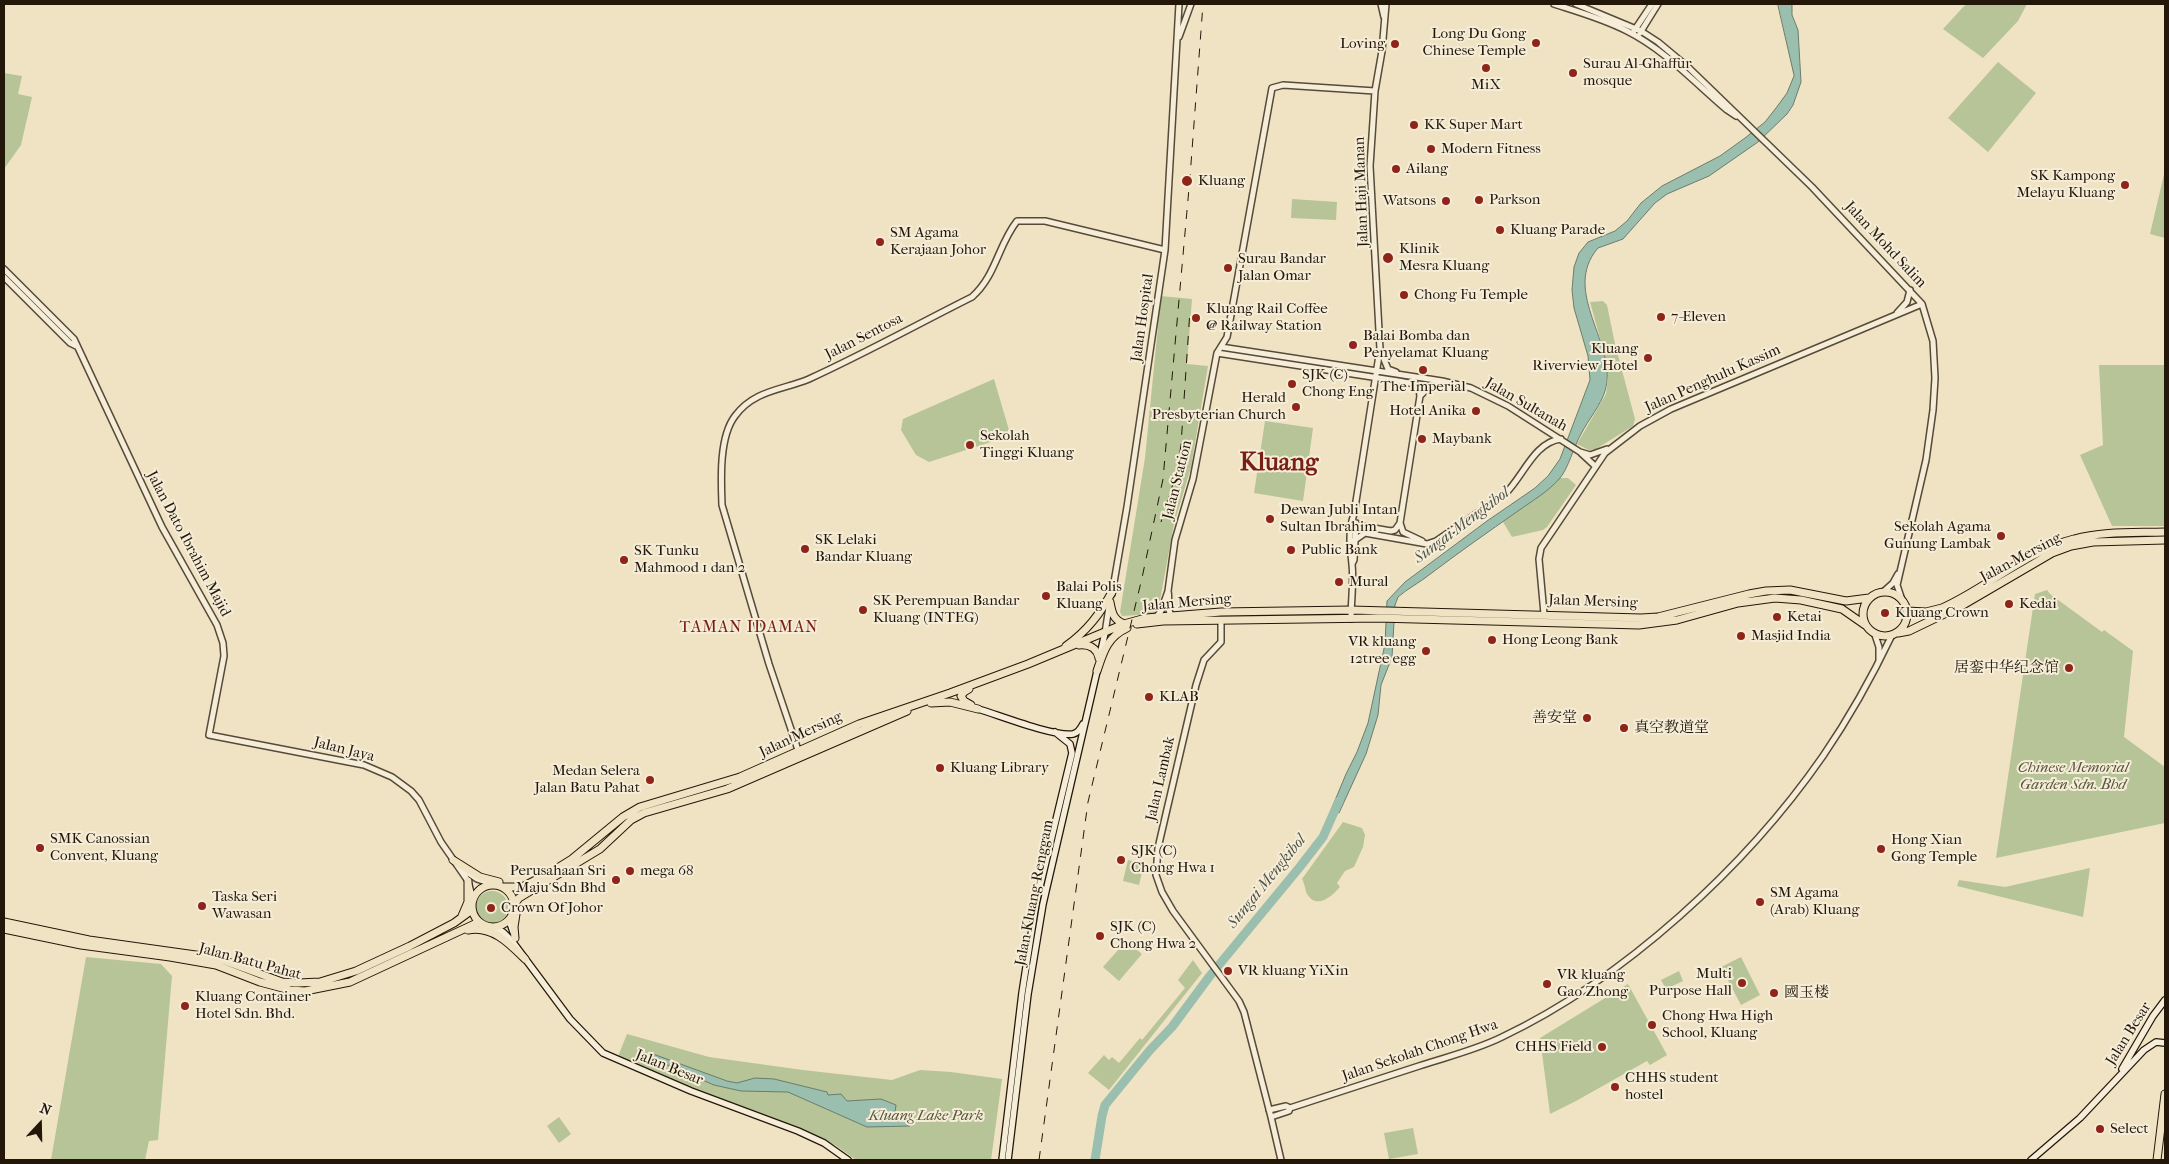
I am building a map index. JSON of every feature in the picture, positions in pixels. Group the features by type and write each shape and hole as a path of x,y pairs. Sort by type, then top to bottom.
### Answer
{"highway":[{"name":"Jalan Mersing","path":"1907,611 1926,612 1942,608 2031,557 2065,541 2093,535 2165,532"},
{"name":"Jalan Mersing","path":"1895,634 1909,631 1963,605 2052,553 2071,546 2093,542 2165,540"},
{"name":"Jalan Mersing","path":"1124,627 1163,621 1351,619 1378,615 1544,614 1613,618 1658,617 1749,594 1790,590 1846,601 1869,598"},
{"path":"1055,653 1090,626 1100,614 1112,592"},
{"path":"1883,592 1891,593 1902,600 1907,611 1905,624 1895,634 1882,637 1875,635 1865,625 1862,613 1869,598 1883,592"},
{"name":"Jalan Mersing","path":"1404,615 1639,625 1677,620 1738,603 1774,598 1801,600 1842,609 1865,625"},
{"path":"1098,671 1104,649 1124,627 1113,616 1110,602"},
{"name":"Jalan Mersing","path":"498,886 522,887 537,880 572,858 631,811 654,802 722,784 858,724 997,676 1105,633 1157,616 1351,610 1378,615"},
{"path":"1206,614 1218,616 1221,621"},
{"path":"1074,646 1090,646 1096,650 1099,658"},
{"path":"978,709 964,701 962,694 966,690 992,680 997,676"},
{"path":"514,905 510,894 498,886 481,889 473,900 472,910 479,922 493,927 505,924 509,920 514,905 519,898 600,849 631,820 644,813 727,789 918,706 936,701 950,702 978,709"},
{"path":"456,862 471,872 494,881 521,884 537,880"},
{"path":"454,923 466,909 469,895 468,881"},
{"path":"515,938 514,921 519,905 526,894"},
{"name":"Jalan Batu Pahat","path":"4,922 89,940 217,958 282,982 298,983 320,982 356,971 454,923 472,910"},
{"name":"Jalan Batu Pahat","path":"4,929 81,945 170,957 216,966 260,982 290,990 305,991 350,982 479,922"},
{"path":"453,934 472,929 492,932 525,959"},
{"path":"2157,1160 2165,1094"}],"main road":[{"name":"Jalan Kluang-Renggam","path":"1008,1160 1028,994 1043,904 1098,671 1105,633"},
{"path":"978,709 1055,732 1074,734 1079,731 1086,720"},
{"name":"Jalan Kluang-Renggam","path":"1002,1160 1022,993 1036,903 1072,753 1070,744 1055,732"},
{"name":"Jalan Besar","path":"509,920 525,959 570,1019 609,1057 798,1131 824,1143 848,1160"},
{"name":"Jalan Besar","path":"493,927 508,936 519,948"},
{"name":"Jalan Besar","path":"2114,1082 2165,1000"},
{"name":"Jalan Besar","path":"2036,1160 2148,1046 2159,1041 2165,1043"},
{"name":"Jalan Besar","path":"2031,1160 2055,1140"}],"street":[{"path":"1177,45 1191,4"},
{"path":"1381,4 1384,20"},
{"path":"1554,4 1602,19 1637,33"},
{"path":"1576,4 1637,33"},
{"path":"1637,33 1652,4"},
{"path":"1637,33 1658,4"},
{"name":"Jalan Hospital","path":"1105,633 1127,507 1165,250 1177,27 1180,5"},
{"name":"Jalan Haji Manan","path":"1352,564 1349,546 1350,525 1354,514 1378,375 1380,349 1370,166 1375,91 1387,6"},
{"name":"Jalan Mohd Salim","path":"1637,33 1658,42 1715,92 1832,207 1922,304 1933,341 1935,359 1933,410 1926,460 1900,572 1898,590 1902,600"},
{"name":"Jalan Mohd Salim","path":"1637,33 1710,96 1740,118"},
{"name":"Jalan Station","path":"1157,616 1161,611 1168,591 1175,540 1193,479 1218,353 1227,337 1271,92 1274,86 1283,85 1375,91"},
{"name":"Jalan Sentosa","path":"791,730 722,505 721,486 724,442 728,427 741,409 757,397 777,388 807,380 972,297 983,288 1006,239 1017,221 1045,222 1165,250"},
{"name":"Jalan Dato Ibrahim Majid","path":"4,269 74,339 76,347 162,527 217,625 222,637 223,664 209,735"},
{"name":"Jalan Dato Ibrahim Majid","path":"4,277 76,347"},
{"path":"1895,315 1908,302 1910,290"},
{"name":"Jalan Penghulu Kassim","path":"1544,614 1539,559 1541,548 1595,466 1611,447 1640,426 1672,409 1922,304"},
{"name":"Jalan Sultanah","path":"1221,347 1378,375 1415,384 1419,389 1420,396"},
{"path":"1380,349 1388,369 1406,376"},
{"name":"Jalan Sultanah","path":"1218,353 1378,375 1406,376 1442,381 1478,391 1544,427 1580,452 1595,466"},
{"path":"1427,544 1403,532 1400,524 1420,396 1428,388 1442,381"},
{"path":"1355,540 1365,533 1427,544 1445,536 1515,485 1545,444 1544,427"},
{"path":"1545,444 1561,439"},
{"path":"1580,452 1586,455 1595,454 1611,447"},
{"path":"1351,619 1352,564 1354,560 1356,525 1354,514"},
{"path":"1356,525 1391,531 1395,530 1400,524"},
{"name":"Jalan Mohd Salim","path":"1883,592 1893,583 1900,572"},
{"name":"Jalan Station","path":"1168,591 1170,615"},
{"name":"Jalan Lambak","path":"1221,621 1221,642 1206,657 1200,669 1158,848 1156,875 1162,892 1173,912 1224,979 1244,1012 1272,1117 1281,1160"},
{"name":"Jalan Sekolah Chong Hwa","path":"1272,1117 1288,1111 1290,1108 1502,1037 1577,994 1642,948 1715,882 1768,825 1823,756 1895,634"},
{"path":"1875,635 1878,647 1878,661"},
{"path":"791,730 799,744 814,744"},
{"path":"791,730 798,750"},
{"name":"Jalan Jaya","path":"209,735 364,765 392,777 411,791 419,800 468,881 473,900"},
{"name":"Jalan Jaya","path":"456,862 477,879 498,886"},
{"name":"Jalan Sekolah Chong Hwa","path":"1269,1110 1286,1106 1290,1108"}],"green space":[{"path":"1966,4 2027,4 2018,21 1983,58 1943,29"},
{"path":"1998,62 2036,93 1988,152 1948,118"},
{"path":"4,73 22,76 18,94 32,97 21,145 4,169"},
{"path":"2165,170 2165,238 2150,234"},
{"path":"1292,199 1337,202 1336,220 1291,218"},
{"path":"1161,296 1192,299 1187,364 1208,366 1191,467 1174,524 1158,611 1154,614 1122,616 1120,612 1145,458"},
{"path":"1603,301 1607,305 1615,344 1635,419 1633,426 1596,449 1589,450 1577,444 1606,394 1608,379 1603,349 1590,302"},
{"path":"2099,365 2165,365 2165,526 2112,526 2080,455 2103,445"},
{"path":"994,379 1009,430 1006,437 929,462 916,455 901,430 903,419"},
{"path":"1265,421 1313,428 1303,501 1254,493"},
{"path":"1560,478 1568,478 1576,485 1547,527 1543,530 1512,537 1503,522"},
{"name":"Chinese Memorial Garden Sdn. Bhd","path":"2047,590 2102,632 2104,630 2133,651 2124,737 2165,767 2165,823 1996,858 2035,594"},
{"path":"1343,822 1362,828 1365,835 1363,847 1354,867 1345,871 1337,883 1340,887 1324,900 1315,901 1307,894 1302,879"},
{"path":"1128,860 1144,864 1139,885 1123,881"},
{"path":"2090,868 2083,917 1957,886 1959,880 2005,887"},
{"path":"492,891 503,896 508,907 503,918 492,923 481,918 476,907 481,896"},
{"path":"1126,941 1142,954 1119,981 1103,967"},
{"path":"86,957 161,964 172,976 158,1140 149,1141 145,1160 51,1160"},
{"path":"1741,957 1760,995 1741,1005 1721,967"},
{"path":"1193,960 1202,973 1109,1090 1088,1073 1104,1055 1109,1060 1112,1057 1119,1063 1140,1038 1142,1040 1185,988 1178,980"},
{"path":"1679,971 1683,981 1666,989 1661,980"},
{"name":"CHHS Field","path":"1628,984 1667,1055 1650,1065 1647,1061 1550,1114 1540,1038"},
{"name":"Kluang Lake Park","path":"627,1034 709,1057 803,1070 892,1080 920,1070 1002,1079 991,1160 856,1160 835,1145 617,1059"},
{"path":"559,1117 571,1134 559,1143 547,1126"},
{"path":"1413,1128 1418,1154 1389,1159 1384,1133"}],"shaded area":[{"name":"Sungai Mengkibol","path":"1778,4 1792,4 1792,15 1798,30 1801,82 1793,105 1787,114 1758,142 1709,176 1667,194 1655,203 1623,239 1598,248 1588,265 1585,282 1587,300 1604,355 1607,373 1603,396 1578,439 1566,469 1556,483 1398,597 1395,605 1392,657 1381,685 1378,715 1366,754 1339,813 1331,810 1368,723 1385,644 1387,601 1405,582 1535,488 1548,476 1560,459 1590,380 1588,356 1574,308 1572,290 1574,267 1579,253 1588,242 1615,231 1627,221 1641,203 1662,186 1720,156 1765,122 1787,93 1794,76"},
{"path":"653,1054 737,1083 755,1078 774,1079 827,1092 828,1095 841,1094 847,1101 881,1099 896,1105 894,1119 910,1116 910,1126 867,1127 788,1092 741,1091 714,1085 651,1058"}],"waterway":[{"name":"Sungai Mengkibol","path":"1095,1160 1105,1105 1150,1050 1172,1027 1209,977 1323,837 1339,801"}],"railway":[{"path":"1039,1160 1088,802 1142,578 1163,479 1190,177 1203,4"},
{"path":"1161,522 1177,471 1181,445 1190,310"}],"place":[{"name":"Long Du Gong Chinese Temple","path":"1536,43"},
{"name":"Loving","path":"1395,44"},
{"name":"MiX","path":"1486,68"},
{"name":"Surau Al-Ghaffur mosque","path":"1573,73"},
{"name":"KK Super Mart","path":"1414,125"},
{"name":"Modern Fitness","path":"1431,149"},
{"name":"Ailang","path":"1396,169"},
{"name":"Kluang","path":"1187,181"},
{"name":"SK Kampong Melayu Kluang","path":"2125,185"},
{"name":"Parkson","path":"1479,200"},
{"name":"Watsons","path":"1446,201"},
{"name":"Kluang Parade","path":"1500,230"},
{"name":"SM Agama Kerajaan Johor","path":"880,242"},
{"name":"Klinik Mesra Kluang","path":"1388,258"},
{"name":"Surau Bandar Jalan Omar","path":"1228,268"},
{"name":"Chong Fu Temple","path":"1404,295"},
{"name":"7-Eleven","path":"1661,317"},
{"name":"Kluang Rail Coffee @ Railway Station","path":"1196,318"},
{"name":"Balai Bomba dan Penyelamat Kluang","path":"1353,345"},
{"name":"Kluang Riverview Hotel","path":"1648,358"},
{"name":"The Imperial","path":"1423,370"},
{"name":"SJK (C) Chong Eng","path":"1292,384"},
{"name":"Herald Presbyterian Church","path":"1296,407"},
{"name":"Hotel Anika","path":"1476,411"},
{"name":"Maybank","path":"1422,439"},
{"name":"Sekolah Tinggi Kluang","path":"970,445"},
{"name":"Dewan Jubli Intan Sultan Ibrahim","path":"1270,519"},
{"name":"Sekolah Agama Gunung Lambak","path":"2001,536"},
{"name":"SK Lelaki Bandar Kluang","path":"805,549"},
{"name":"Public Bank","path":"1291,550"},
{"name":"SK Tunku Mahmood 1 dan 2","path":"624,560"},
{"name":"Mural","path":"1339,582"},
{"name":"Balai Polis Kluang","path":"1046,596"},
{"name":"Kedai","path":"2009,604"},
{"name":"SK Perempuan Bandar Kluang (INTEG)","path":"863,610"},
{"name":"Kluang Crown","path":"1885,613"},
{"name":"Ketai","path":"1777,617"},
{"name":"Masjid India","path":"1741,636"},
{"name":"Hong Leong Bank","path":"1492,640"},
{"name":"VR kluang 12tree egg","path":"1426,651"},
{"name":"居銮中华纪念馆","path":"2069,668"},
{"name":"KLAB","path":"1149,697"},
{"name":"善安堂","path":"1587,718"},
{"name":"真空教道堂","path":"1624,728"},
{"name":"Kluang Library","path":"940,768"},
{"name":"Medan Selera Jalan Batu Pahat","path":"650,780"},
{"name":"SMK Canossian Convent, Kluang","path":"40,848"},
{"name":"Hong Xian Gong Temple","path":"1881,849"},
{"name":"SJK (C) Chong Hwa 1","path":"1121,860"},
{"name":"mega 68","path":"630,871"},
{"name":"Perusahaan Sri Maju Sdn Bhd","path":"616,880"},
{"name":"SM Agama (Arab) Kluang","path":"1760,902"},
{"name":"Taska Seri Wawasan","path":"202,906"},
{"name":"Crown Of Johor","path":"491,908"},
{"name":"SJK (C) Chong Hwa 2","path":"1100,936"},
{"name":"VR kluang YiXin","path":"1228,971"},
{"name":"Multi Purpose Hall","path":"1742,983"},
{"name":"VR kluang Gao Zhong","path":"1547,984"},
{"name":"國玉楼","path":"1774,993"},
{"name":"Kluang Container Hotel Sdn. Bhd.","path":"185,1006"},
{"name":"Chong Hwa High School, Kluang","path":"1652,1025"},
{"name":"CHHS Field","path":"1602,1047"},
{"name":"CHHS student hostel","path":"1615,1087"},
{"name":"Select","path":"2100,1129"}],"district":[{"name":"Kluang","path":"1279,464"},
{"name":"TAMAN IDAMAN","path":"749,628"}]}
